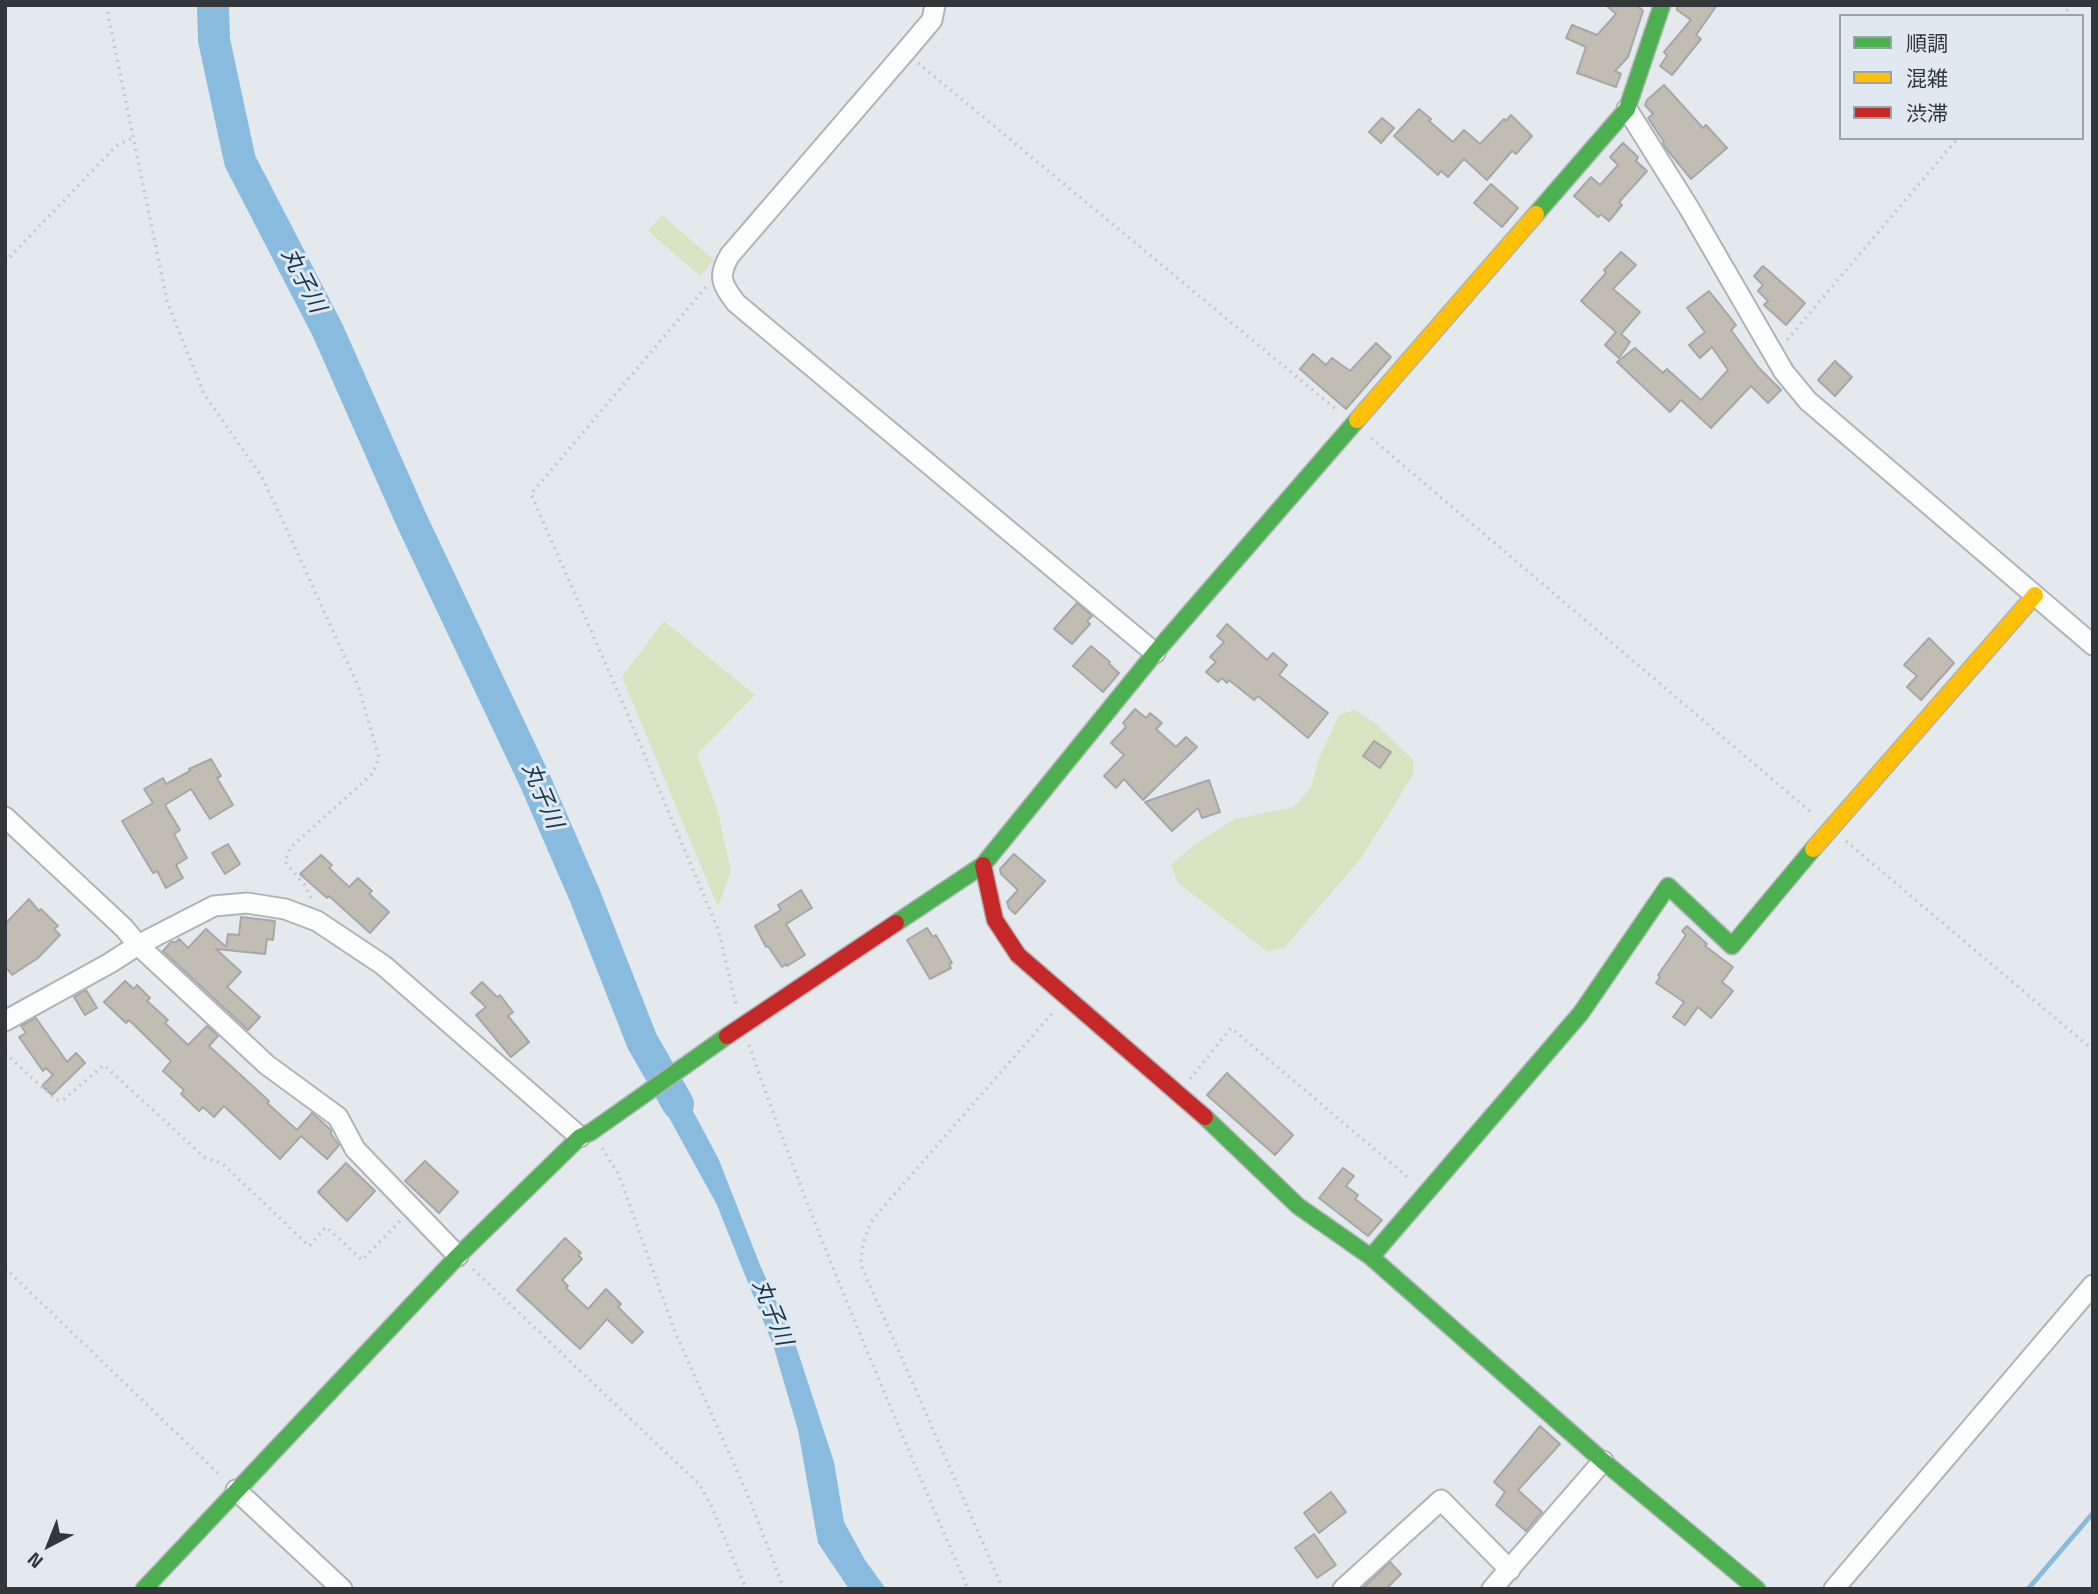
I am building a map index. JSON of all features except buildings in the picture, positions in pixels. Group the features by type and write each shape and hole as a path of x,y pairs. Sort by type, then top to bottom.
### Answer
{"street":[{"path":"935,5 932,20 723,266 723,286 736,303 1156,653"},
{"path":"144,1589 458,1256 586,1134 983,864 1156,653 1627,109 1662,5"},
{"path":"1627,109 1689,208 1784,372 1808,401 2093,645"},
{"path":"1371,1258 1581,1013 1668,886 1732,946 1830,828 2035,595"},
{"path":"5,817 267,1065 338,1117 355,1149 458,1256"},
{"path":"983,864 995,920 1018,955 1221,1131 1298,1206 1371,1258 1603,1461 1756,1589"},
{"path":"5,1021 138,945 214,906 247,903 285,909 317,921 383,965 586,1134"},
{"path":"1834,1589 2093,1284"},
{"path":"1492,1589 1603,1461"},
{"path":"236,1490 342,1589"},
{"path":"1343,1589 1441,1500 1510,1570"}],"path":[{"path":"106,5 167,300 204,394 262,477 359,688 379,758 372,774 290,848 285,862 304,884 317,921"},
{"path":"905,52 1354,424 2093,1050"},
{"path":"5,262 116,146 134,137"},
{"path":"1774,355 1956,140"},
{"path":"723,266 531,494 718,929 737,1029 845,1297 968,1589"},
{"path":"1003,1589 861,1265 861,1252 863,1239 873,1219 1066,997"},
{"path":"1178,1094 1231,1028 1427,1193"},
{"path":"5,1053 56,1100 63,1100 104,1065 204,1157 223,1164 309,1246 326,1227 362,1260 413,1209"},
{"path":"586,1134 619,1175 675,1332 749,1498 784,1589"},
{"path":"458,1256 699,1484 712,1505 746,1589"},
{"path":"5,1268 236,1490"}],"green space":[{"path":"662,215 714,260 700,276 648,231"},
{"path":"664,621 755,695 697,754 718,812 731,871 718,907 622,677"},
{"path":"1354,710 1374,722 1413,760 1414,773 1362,857 1285,947 1268,952 1178,883 1171,865 1195,844 1235,819 1294,807 1311,787 1319,758 1339,715"}],"water":[{"path":"666,1060 719,1160 760,1265 797,1349 834,1462 844,1522 865,1560 886,1589 849,1589 818,1543 798,1430 773,1345 717,1205 645,1074"}],"waterway":[{"name":"丸子川","path":"213,5 214,40 240,161 328,331 411,519 536,783 585,896 642,1041 678,1104"},
{"path":"2028,1589 2093,1513"}],"traffic: fast":[{"path":"1536,214 1627,109 1662,5"},
{"path":"896,923 983,865 1155,653 1357,420"},
{"path":"1371,1257 1581,1013 1668,886 1732,946 1813,849"},
{"path":"144,1589 458,1256 580,1137 591,1132 727,1036"},
{"path":"1205,1117 1298,1206 1371,1257 1603,1461 1757,1589"}],"traffic: slow":[{"path":"1357,420 1536,214"},
{"path":"1813,849 2035,595"}],"traffic: jam":[{"path":"983,865 995,920 1018,955 1205,1117"},
{"path":"727,1036 896,923"}]}
